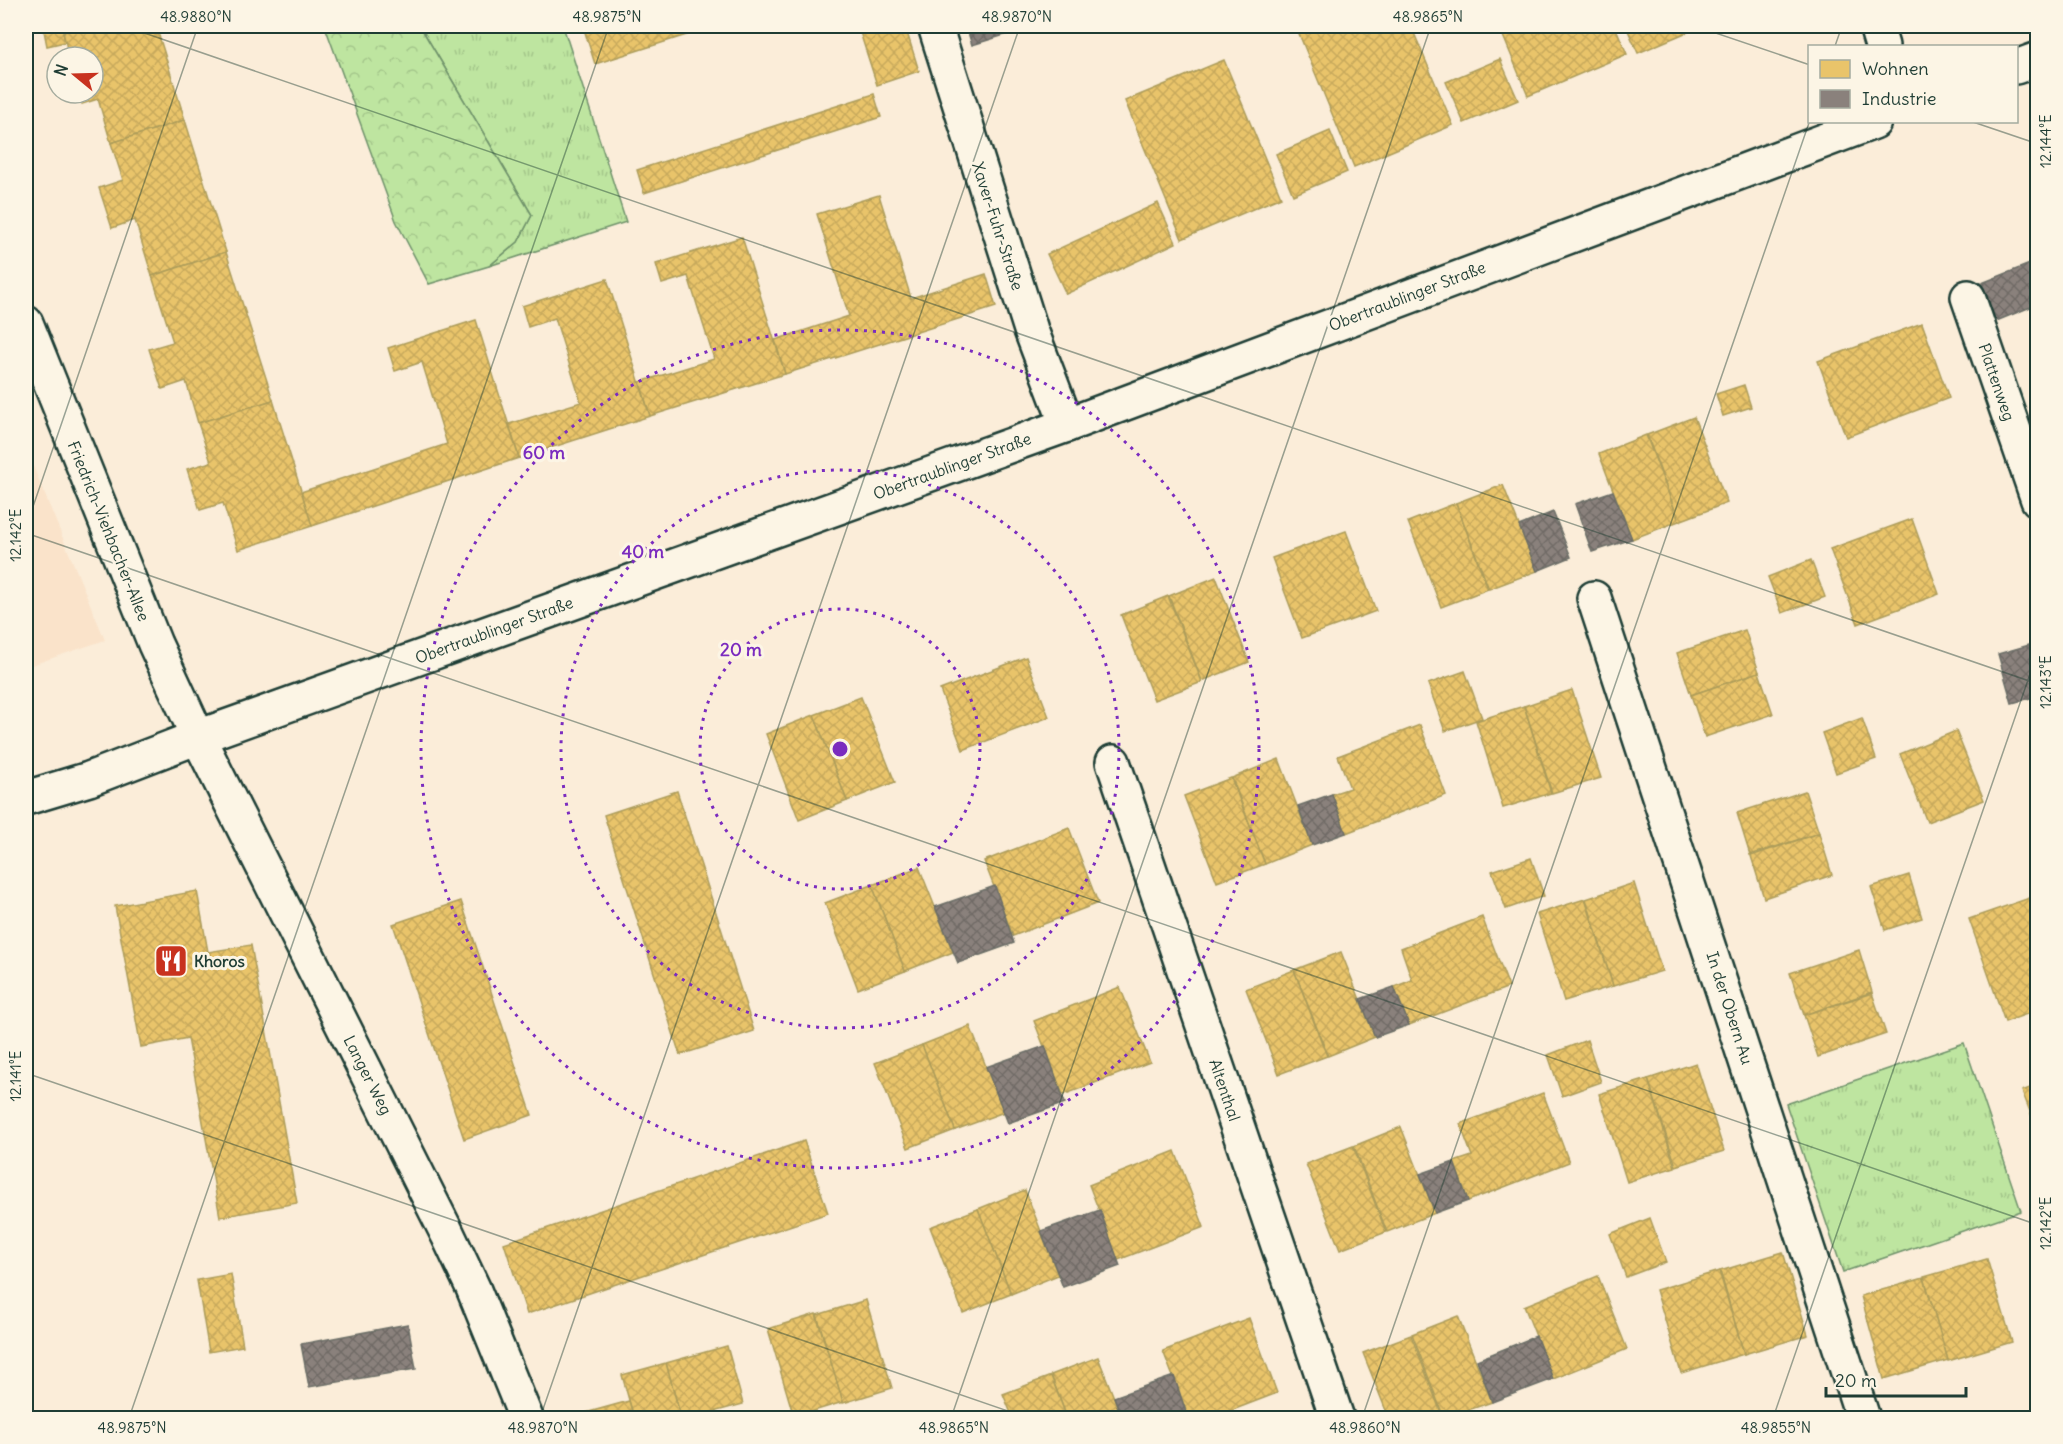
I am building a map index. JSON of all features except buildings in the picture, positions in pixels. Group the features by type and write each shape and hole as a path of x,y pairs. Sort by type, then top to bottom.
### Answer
{"street":[{"name":"Xaver-Fuhr-Straße","path":"935,26 1031,330 1067,425"},
{"path":"1876,26 1882,45"},
{"path":"2018,66 2037,59"},
{"name":"Obertraublinger Straße","path":"26,798 89,779 198,737 1067,425 1871,123"},
{"name":"Plattenweg","path":"1968,297 2037,500"},
{"name":"Friedrich-Viehbacher-Allee","path":"26,323 155,644 198,737"},
{"name":"In der Obern Au","path":"1594,598 1863,1419"},
{"name":"Langer Weg","path":"198,737 448,1235 526,1419"},
{"name":"Altenthal","path":"1113,762 1337,1419"}],"shaded area":[{"path":"26,449 105,640 26,667"}],"green space":[{"path":"338,26 420,26 532,215 518,242 489,266 429,284 396,221 326,29"},
{"path":"420,26 563,26 626,222 489,266 518,242 532,215"},
{"path":"1964,1043 2021,1211 1843,1272 1786,1104"}],"place":[{"name":"Khoros","path":"171,961"}]}
